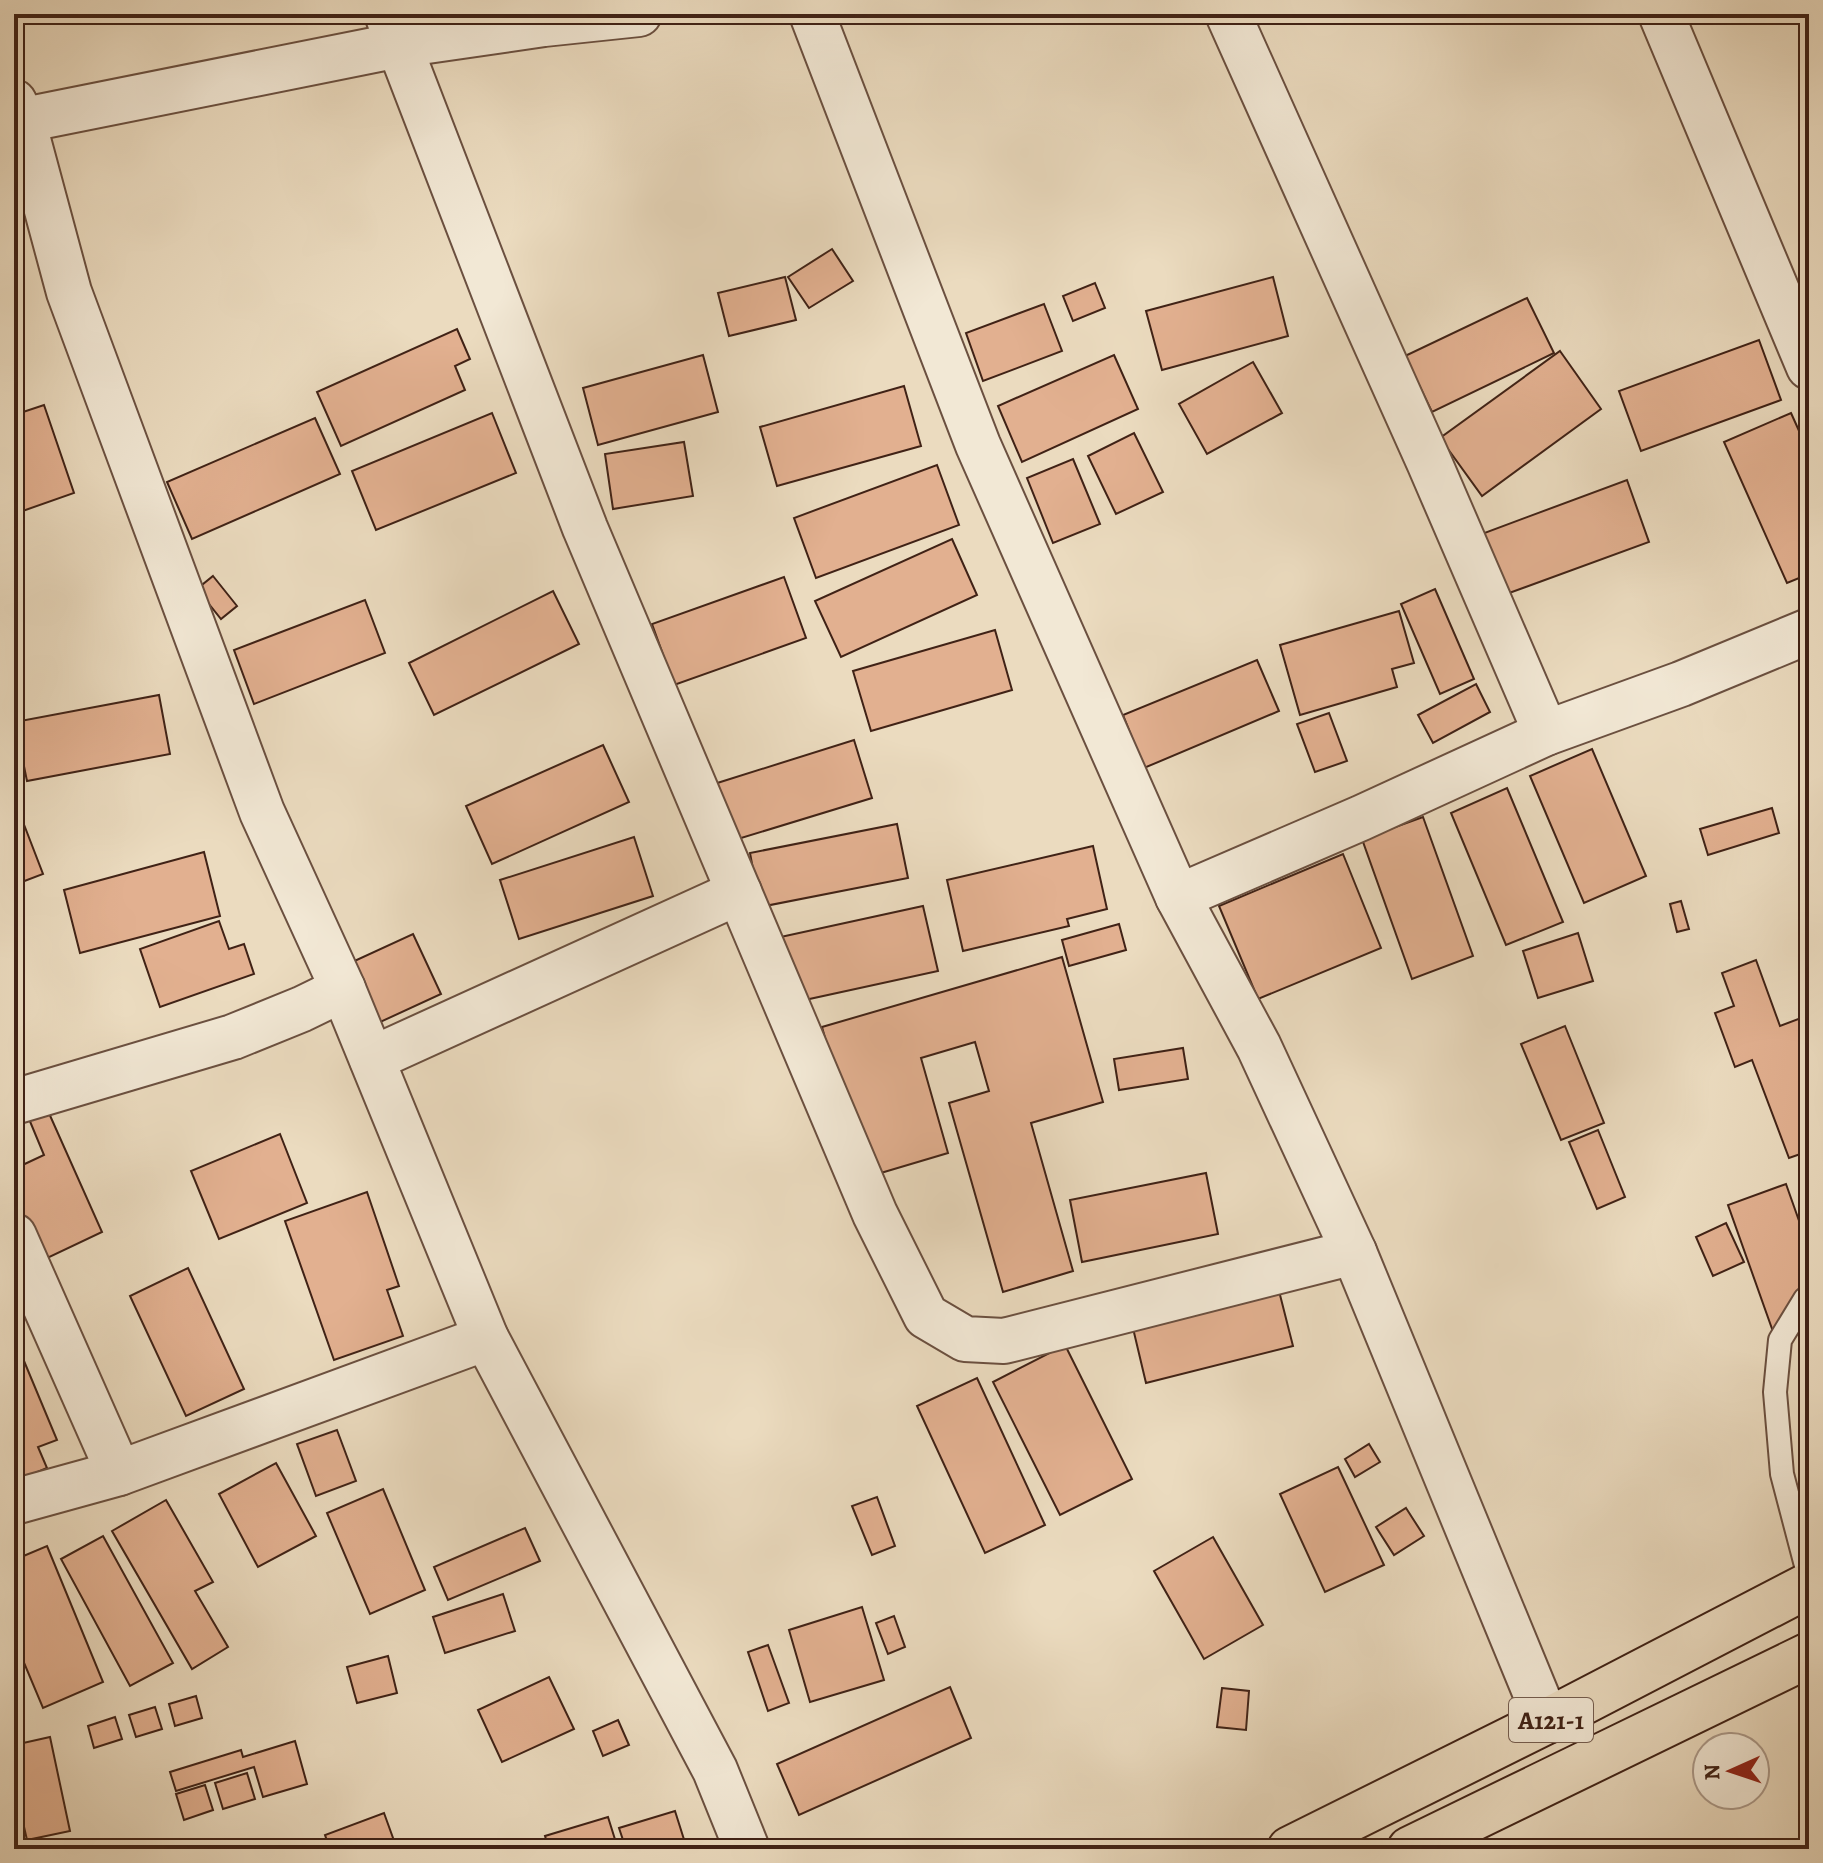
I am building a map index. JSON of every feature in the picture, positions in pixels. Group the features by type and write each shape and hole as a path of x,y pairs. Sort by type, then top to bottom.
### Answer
{"highway":[{"name":"A121-1","path":"1290,1849 1547,1721 1809,1585"},
{"name":"A121-1","path":"1430,1845 1809,1655"}],"street":[{"path":"639,14 544,24 393,29 17,115 69,292 262,812 343,989 486,1338 715,1770 747,1849"},
{"path":"812,14 978,445 1178,897 1259,1047 1354,1252 1547,1721"},
{"path":"1228,14 1429,462 1546,733"},
{"path":"1661,14 1809,367"},
{"path":"393,29 585,528 875,1214 926,1316 965,1339 1004,1341 1354,1252"},
{"path":"1178,897 1546,733 1681,684 1809,631"},
{"path":"372,1059 739,892"},
{"path":"14,1102 233,1037 343,989"},
{"path":"14,1236 119,1473"},
{"path":"14,1502 119,1473 486,1338"}],"lane":[{"path":"1809,1298 1805,1299 1780,1340 1775,1392 1782,1474 1809,1577"}],"building":[{"path":"1809,232 1809,259 1800,235"},
{"path":"832,249 853,281 809,308 788,277"},
{"path":"785,277 796,320 729,336 718,293"},
{"path":"1273,277 1288,336 1162,370 1146,311"},
{"path":"1095,283 1105,308 1073,321 1063,296"},
{"path":"1527,298 1554,353 1432,412 1405,356"},
{"path":"1044,304 1062,351 983,381 966,333"},
{"path":"457,329 470,359 455,366 465,390 341,446 317,392"},
{"path":"1759,340 1781,400 1641,451 1619,391"},
{"path":"1560,351 1601,409 1482,496 1440,438"},
{"path":"703,355 718,412 598,445 583,388"},
{"path":"1114,355 1138,409 1022,462 998,406"},
{"path":"1253,362 1282,413 1207,454 1179,404"},
{"path":"904,386 921,446 777,486 760,427"},
{"path":"44,405 74,493 14,514 14,415"},
{"path":"492,413 516,473 376,530 352,471"},
{"path":"1791,413 1809,453 1809,574 1787,583 1724,442"},
{"path":"315,418 340,474 192,539 167,482"},
{"path":"1134,433 1163,492 1116,514 1088,456"},
{"path":"684,442 693,496 613,509 605,454"},
{"path":"1073,459 1100,524 1053,543 1027,478"},
{"path":"937,465 959,525 816,578 794,518"},
{"path":"1627,480 1649,542 1501,596 1479,535"},
{"path":"952,539 977,595 841,657 815,601"},
{"path":"213,576 237,606 221,619 197,589"},
{"path":"784,577 806,638 674,685 652,624"},
{"path":"1435,589 1474,679 1440,694 1401,604"},
{"path":"553,591 579,644 434,715 409,663"},
{"path":"365,600 385,653 254,704 234,650"},
{"path":"1399,611 1414,663 1392,669 1397,687 1300,715 1280,645"},
{"path":"995,630 1012,690 871,731 853,671"},
{"path":"1257,660 1279,711 1144,768 1123,715"},
{"path":"1476,684 1490,712 1433,743 1418,715"},
{"path":"159,695 170,754 27,781 15,722"},
{"path":"1329,713 1347,761 1315,772 1297,724"},
{"path":"854,740 872,798 728,842 711,785"},
{"path":"603,745 629,802 492,864 466,806"},
{"path":"1592,749 1646,876 1584,903 1530,776"},
{"path":"1507,788 1563,922 1506,945 1451,813"},
{"path":"1772,808 1779,833 1708,855 1700,829"},
{"path":"18,809 43,874 14,885 14,810"},
{"path":"1423,817 1473,956 1412,979 1362,839"},
{"path":"897,824 908,878 760,907 750,853"},
{"path":"634,837 653,896 519,939 500,880"},
{"path":"1093,846 1107,909 1067,919 1069,926 963,951 947,880"},
{"path":"204,852 220,916 80,953 64,890"},
{"path":"1343,854 1381,948 1258,999 1219,906"},
{"path":"1681,901 1689,929 1677,932 1670,904"},
{"path":"923,906 938,971 791,1003 776,938"},
{"path":"219,921 229,949 244,944 254,974 160,1007 140,949"},
{"path":"1119,924 1126,950 1069,966 1062,940"},
{"path":"1578,933 1593,981 1538,998 1523,951"},
{"path":"413,934 441,994 365,1029 337,969"},
{"path":"1062,957 1103,1102 1031,1123 1073,1271 1003,1292 949,1103 989,1091 975,1042 921,1058 948,1153 864,1178 822,1027"},
{"path":"1756,960 1780,1026 1809,1015 1809,1151 1789,1158 1752,1060 1735,1067 1715,1013 1734,1006 1722,973"},
{"path":"1565,1026 1604,1123 1561,1140 1521,1044"},
{"path":"1183,1048 1188,1079 1119,1090 1114,1059"},
{"path":"48,1111 102,1232 41,1261 14,1201 14,1169 44,1155 29,1119"},
{"path":"1598,1130 1625,1197 1597,1209 1569,1142"},
{"path":"280,1134 307,1203 219,1239 191,1171"},
{"path":"1206,1173 1218,1234 1082,1262 1070,1200"},
{"path":"1786,1184 1809,1249 1809,1328 1776,1340 1728,1205"},
{"path":"367,1192 399,1286 387,1290 403,1336 334,1360 285,1221"},
{"path":"1726,1223 1744,1262 1713,1276 1696,1237"},
{"path":"188,1268 244,1389 186,1416 130,1296"},
{"path":"1278,1287 1293,1346 1146,1383 1132,1324"},
{"path":"14,1337 57,1440 38,1447 47,1468 14,1482"},
{"path":"1065,1345 1132,1479 1060,1515 993,1382"},
{"path":"977,1378 1045,1525 985,1553 917,1406"},
{"path":"337,1430 356,1481 316,1496 297,1444"},
{"path":"1369,1444 1380,1462 1355,1477 1345,1459"},
{"path":"276,1463 316,1536 258,1567 219,1494"},
{"path":"1338,1467 1384,1565 1325,1592 1280,1494"},
{"path":"383,1489 425,1590 370,1614 327,1513"},
{"path":"877,1497 895,1546 872,1555 852,1506"},
{"path":"166,1500 213,1582 195,1591 228,1647 192,1669 112,1531"},
{"path":"1406,1508 1424,1536 1394,1555 1376,1527"},
{"path":"525,1528 540,1561 448,1600 434,1567"},
{"path":"103,1536 173,1663 130,1686 61,1559"},
{"path":"1213,1537 1263,1625 1204,1659 1154,1571"},
{"path":"47,1546 103,1682 43,1708 14,1639 14,1560"},
{"path":"503,1594 515,1631 445,1653 433,1617"},
{"path":"862,1607 884,1680 810,1702 789,1630"},
{"path":"894,1616 905,1647 888,1654 876,1623"},
{"path":"768,1645 789,1703 768,1711 748,1652"},
{"path":"388,1656 397,1693 357,1703 347,1667"},
{"path":"549,1677 574,1729 502,1762 478,1710"},
{"path":"950,1687 971,1738 799,1815 777,1764"},
{"path":"1222,1688 1249,1691 1246,1730 1217,1727"},
{"path":"196,1696 202,1718 175,1726 169,1704"},
{"path":"155,1707 162,1729 136,1737 129,1715"},
{"path":"115,1717 122,1739 94,1748 88,1726"},
{"path":"618,1720 629,1745 603,1756 593,1731"},
{"path":"50,1737 70,1831 27,1840 14,1783 14,1745"},
{"path":"295,1741 307,1784 263,1797 254,1767 176,1791 170,1772 241,1750 243,1757"},
{"path":"247,1773 255,1799 223,1809 215,1783"},
{"path":"205,1785 213,1810 184,1820 176,1794"},
{"path":"675,1811 687,1849 626,1849 619,1828"},
{"path":"384,1813 397,1849 330,1849 325,1835"},
{"path":"608,1817 618,1849 549,1849 545,1836"}]}
